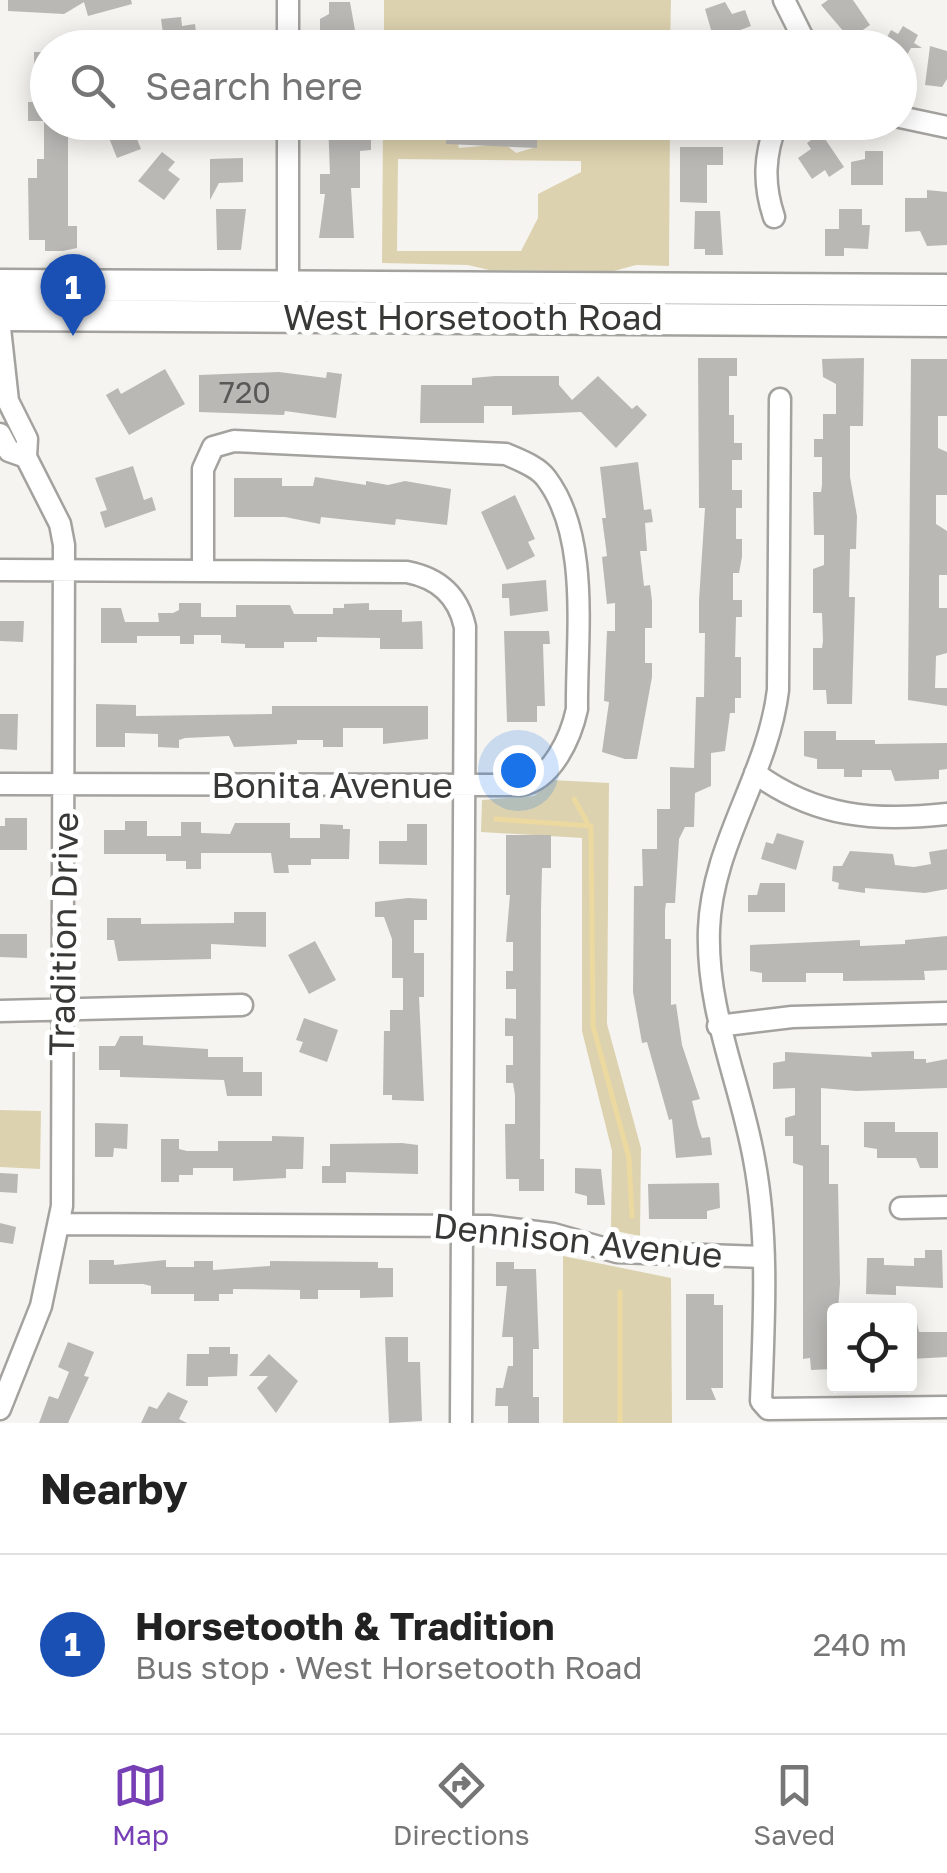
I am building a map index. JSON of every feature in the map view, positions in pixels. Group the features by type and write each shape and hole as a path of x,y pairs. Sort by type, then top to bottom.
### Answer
{"main road":[{"name":"West Horsetooth Road","path":"0,286 288,302 947,320"},
{"name":"West Horsetooth Road","path":"0,316 288,302 947,290"}],"street":[{"path":"288,0 288,30"},
{"path":"784,0 799,30"},
{"path":"917,121 947,127"},
{"path":"288,140 288,302"},
{"path":"772,140 766,158 766,182 774,218"},
{"name":"Tradition Drive","path":"0,328 8,401 27,439 26,457 60,524 67,785 59,1224 41,1306 0,1410"},
{"path":"763,1257 761,1198 753,1153 718,1026 708,965 714,888 774,723 778,690 780,399"},
{"name":"Tradition Drive","path":"0,434 9,451 26,457"},
{"name":"Bonita Avenue","path":"0,784 532,783 572,732 577,709 574,572 562,505 544,474 506,454 234,441 213,448 203,469 204,571"},
{"path":"0,570 407,572 423,575 447,590 464,627 462,1423"},
{"path":"755,773 787,796 846,813 912,818 947,814"},
{"path":"0,1011 242,1005"},
{"path":"718,1026 792,1017 947,1013"},
{"path":"901,1208 947,1207"},
{"name":"Dennison Avenue","path":"59,1224 462,1226 553,1234 616,1252 763,1257 763,1406 947,1407"}],"shaded area":[{"path":"384,0 671,0 670,30 384,30"},
{"path":"383,140 446,140 446,144 458,144 459,148 505,144 516,153 536,147 536,140 670,140 669,266 636,265 614,271 489,270 468,265 382,263","holes":["398,159 581,161 581,172 538,194 538,218 521,251 397,251"]},
{"path":"552,780 609,783 607,1024 641,1148 640,1236 611,1230 612,1151 582,1031 582,838 481,832 482,800 534,796"},
{"path":"0,1110 41,1111 40,1169 0,1167"},
{"path":"563,1256 671,1278 672,1423 563,1423"}],"building":[{"path":"8,0 131,0 132,4 88,16 84,2 64,14 8,11"},
{"path":"828,0 853,0 870,25 863,30 842,30 821,5"},
{"path":"329,2 350,2 355,30 320,30 320,19 329,14"},
{"path":"725,2 732,14 745,10 751,26 711,30 705,9"},
{"path":"181,17 182,26 195,24 196,30 163,30 161,19"},
{"path":"930,46 947,51 947,79 942,87 925,85"},
{"path":"44,140 68,140 68,226 77,226 77,248 45,251 45,240 29,240 28,178 37,178 37,159 44,159"},
{"path":"110,140 137,140 141,149 117,158"},
{"path":"329,140 371,140 371,150 360,151 360,188 351,188 354,238 319,238 325,194 320,194 320,174 330,174"},
{"path":"446,140 537,140 537,148 446,144"},
{"path":"826,140 844,167 829,177 825,170 812,179 798,158 811,149 807,143"},
{"path":"680,147 723,147 723,165 707,165 707,203 680,202"},
{"path":"865,151 883,151 883,185 851,185 851,162 865,159"},
{"path":"162,152 175,162 168,170 180,179 164,200 138,181"},
{"path":"243,158 243,182 219,183 210,200 210,159"},
{"path":"927,190 947,192 947,245 927,246 920,231 905,232 905,198 927,198"},
{"path":"216,209 246,209 241,250 217,250"},
{"path":"839,209 862,209 862,225 870,225 868,249 844,248 844,256 825,256 825,229 839,229"},
{"path":"695,211 720,211 723,255 705,255 705,249 694,249"},
{"path":"698,358 737,358 737,376 729,376 729,415 734,415 734,443 742,443 742,460 732,460 732,490 742,490 742,508 736,508 736,539 742,539 742,557 739,573 733,573 733,600 742,600 742,617 736,617 735,657 741,657 741,698 735,698 735,713 730,713 725,751 711,753 711,786 695,793 694,827 685,827 679,839 675,903 666,903 665,910 665,939 671,939 671,1005 676,1004 682,1045 700,1099 692,1101 698,1126 702,1138 710,1137 712,1155 676,1158 672,1119 669,1120 647,1042 642,1043 633,992 634,886 643,886 642,849 657,849 657,809 670,809 670,767 694,768 696,697 704,697 705,633 699,633 699,600 705,508 699,508"},
{"path":"864,358 863,426 850,426 850,477 857,516 856,549 850,549 849,597 855,597 852,704 827,704 826,690 813,690 813,648 822,648 823,641 822,613 813,613 813,569 824,565 824,535 814,535 813,492 821,492 822,457 814,457 814,439 823,439 823,414 836,414 836,384 823,377 822,359"},
{"path":"911,359 947,359 947,416 938,416 938,448 947,452 947,495 936,495 936,524 947,531 947,575 939,575 939,608 947,608 947,653 936,656 935,688 947,688 947,706 908,700"},
{"path":"165,369 185,404 129,435 106,395 118,388 121,394"},
{"path":"279,372 326,378 327,372 342,374 336,418 285,411 284,415 199,412 199,375"},
{"path":"559,376 559,385 572,400 598,376 632,409 637,405 647,415 616,448 581,412 512,415 512,406 484,406 484,423 420,423 421,385 472,385 472,378"},
{"path":"638,462 644,510 651,509 653,522 645,523 647,551 640,551 644,586 650,585 652,601 652,628 645,628 645,663 652,663 652,677 637,759 625,759 602,752 609,702 604,701 607,631 615,631 615,603 607,604 602,557 607,556 602,518 606,518 600,467"},
{"path":"133,466 144,500 152,497 156,510 105,528 100,512 107,510 95,478"},
{"path":"315,477 366,485 366,481 388,485 405,481 451,489 447,525 396,519 395,525 321,517 320,524 285,517 234,517 234,478 282,478 282,486 313,486"},
{"path":"515,495 535,539 528,542 535,556 507,570 481,512"},
{"path":"546,580 548,611 510,616 509,598 502,598 502,584"},
{"path":"179,603 201,603 201,617 236,617 236,605 290,605 294,614 333,614 333,608 344,608 344,604 369,603 369,610 402,610 402,622 422,621 423,649 380,649 380,638 317,637 317,642 284,642 284,648 245,648 245,644 221,643 221,635 194,635 194,644 180,644 180,636 137,636 137,643 101,643 101,608 121,608 125,622 159,622 158,613 173,613 179,610"},
{"path":"0,621 24,621 23,642 0,641"},
{"path":"504,631 549,631 550,644 543,644 545,706 537,706 537,722 507,722"},
{"path":"96,704 136,705 136,716 272,714 272,706 428,706 428,739 383,744 383,728 343,728 343,747 323,747 323,740 297,740 297,744 234,747 229,736 185,738 179,740 179,748 158,747 158,734 125,733 125,747 96,747"},
{"path":"0,714 18,714 17,750 0,749"},
{"path":"804,731 836,731 836,740 875,740 875,744 947,743 947,769 939,770 939,779 895,781 891,770 862,770 862,777 844,777 844,769 817,769 817,759 804,756"},
{"path":"5,818 27,818 27,850 0,850 0,826 5,826"},
{"path":"125,821 147,821 147,836 181,836 181,822 201,822 201,833 230,834 235,823 290,823 290,838 320,838 320,824 343,825 343,829 350,829 349,859 311,859 311,865 288,865 289,873 274,873 271,853 201,853 201,869 186,869 186,861 166,861 166,854 104,854 104,830 125,830"},
{"path":"407,824 427,824 427,865 379,864 379,841 407,841"},
{"path":"777,833 804,841 796,870 761,859 766,842 773,844"},
{"path":"506,835 551,835 551,868 542,868 541,909 540,1159 544,1159 544,1191 519,1191 519,1179 506,1179 505,1124 515,1124 515,1095 513,1083 506,1083 506,1065 513,1065 513,1036 505,1036 505,1018 516,1019 516,989 506,989 506,971 513,971 513,942 506,942 510,895 506,895"},
{"path":"947,849 947,889 925,893 865,888 865,893 838,889 839,883 832,881 833,866 842,866 850,851 893,854 895,865 914,867 931,864 929,852"},
{"path":"760,883 785,883 785,912 748,912 748,895 757,895"},
{"path":"427,899 427,920 414,920 414,953 424,953 424,997 419,997 424,1101 392,1100 392,1095 383,1095 384,1031 390,1031 390,1010 403,1010 403,978 392,978 392,939 384,917 375,917 375,902"},
{"path":"234,912 266,912 266,947 211,944 211,959 118,961 114,940 107,940 107,918 141,918 141,924 234,923"},
{"path":"0,934 27,934 27,958 0,957"},
{"path":"947,936 947,970 924,971 925,980 843,981 843,973 806,973 806,982 762,982 762,973 750,971 750,945 860,940 860,946 905,944 905,940"},
{"path":"315,941 336,980 309,994 288,955"},
{"path":"304,1018 338,1030 327,1062 299,1052 303,1042 296,1040"},
{"path":"120,1036 143,1036 143,1045 208,1049 208,1057 243,1057 243,1072 262,1072 262,1096 227,1096 224,1080 120,1077 120,1070 99,1070 99,1046 115,1046"},
{"path":"914,1051 914,1059 926,1059 926,1063 947,1059 947,1088 821,1088 821,1145 829,1145 829,1184 838,1184 840,1283 839,1303 827,1303 827,1369 811,1370 810,1358 803,1359 803,1166 793,1163 793,1136 785,1136 785,1118 795,1115 795,1088 773,1089 773,1063 785,1061 785,1052 872,1057 871,1052"},
{"path":"864,1122 895,1122 895,1132 938,1132 938,1168 920,1168 916,1158 877,1158 877,1149 864,1147"},
{"path":"95,1123 128,1124 127,1149 114,1148 113,1157 95,1157"},
{"path":"272,1136 304,1137 303,1169 286,1169 286,1178 233,1181 233,1168 193,1168 193,1175 179,1175 179,1182 161,1182 161,1139 179,1139 179,1149 187,1151 218,1151 218,1141 272,1141"},
{"path":"330,1144 418,1145 418,1174 346,1172 346,1183 322,1183 322,1166 330,1166"},
{"path":"575,1168 601,1169 605,1205 587,1205 587,1196 575,1193"},
{"path":"0,1173 18,1174 17,1193 0,1192"},
{"path":"719,1183 720,1208 707,1211 707,1219 649,1219 648,1184"},
{"path":"0,1223 16,1227 13,1244 0,1242"},
{"path":"925,1250 942,1250 943,1288 896,1286 896,1295 866,1294 867,1258 884,1258 884,1265 914,1266 914,1258 925,1258"},
{"path":"89,1260 114,1260 114,1265 166,1260 166,1267 194,1267 194,1261 213,1261 213,1270 270,1266 270,1261 378,1262 378,1268 393,1268 393,1297 360,1298 360,1290 318,1290 318,1299 300,1299 300,1290 233,1289 233,1294 219,1294 219,1301 194,1301 194,1294 151,1294 151,1286 143,1284 89,1284"},
{"path":"496,1262 514,1262 514,1269 536,1269 539,1349 533,1349 533,1397 539,1397 539,1423 508,1423 508,1406 495,1406 496,1388 503,1388 508,1366 513,1366 513,1337 502,1337 507,1286 496,1286"},
{"path":"686,1294 714,1294 714,1305 723,1305 723,1388 711,1388 716,1400 686,1400"},
{"path":"917,1323 919,1332 947,1332 947,1357 917,1359"},
{"path":"385,1337 408,1337 408,1362 420,1362 422,1421 389,1423"},
{"path":"68,1342 94,1352 84,1376 89,1377 68,1423 39,1423 49,1396 58,1399 69,1372 58,1367"},
{"path":"209,1347 230,1347 230,1354 238,1354 237,1376 208,1377 208,1386 186,1386 187,1354 209,1354"},
{"path":"269,1354 298,1381 276,1413 257,1388 268,1376 249,1376"},
{"path":"168,1392 188,1401 179,1419 187,1423 141,1423 149,1406 157,1409"}],"waterway":[{"path":"574,799 587,822"},
{"path":"496,819 591,826 593,1026 629,1158 632,1216"},
{"path":"620,1292 620,1423"}],"place":[{"name":"Horsetooth & Tradition","path":"73,336"}]}
